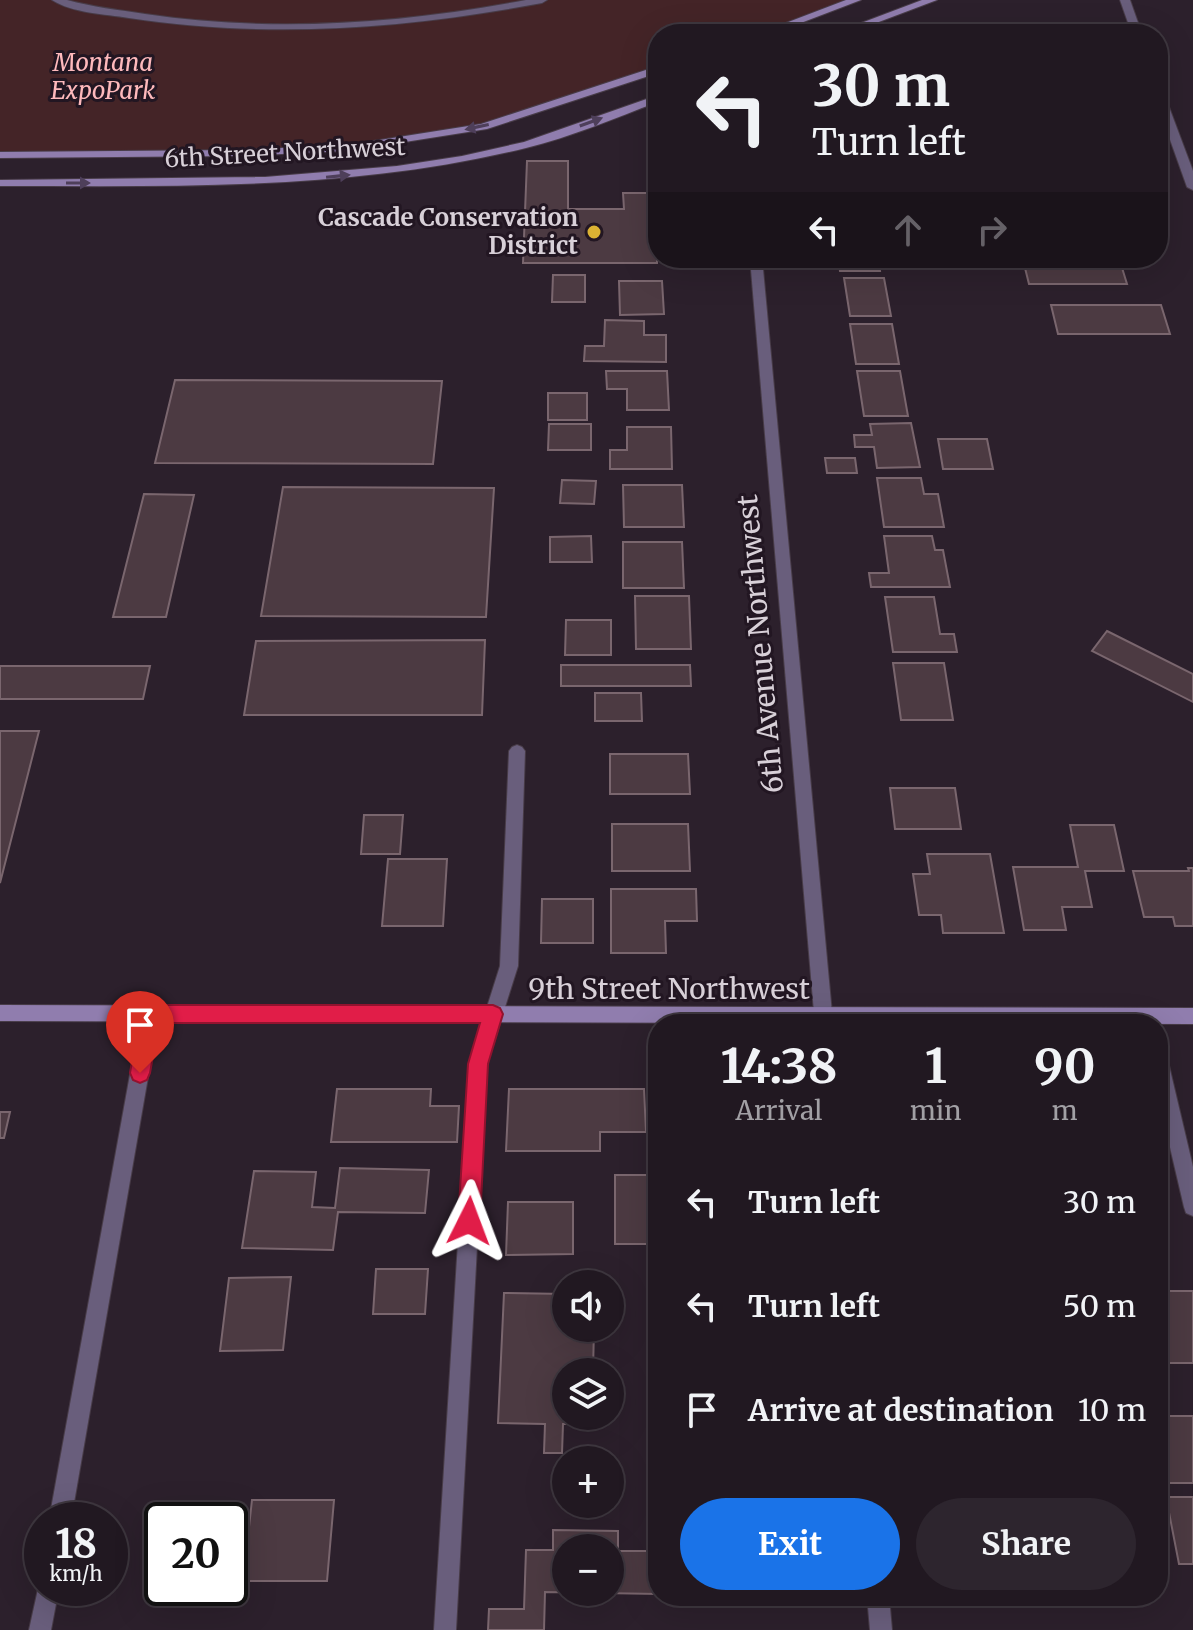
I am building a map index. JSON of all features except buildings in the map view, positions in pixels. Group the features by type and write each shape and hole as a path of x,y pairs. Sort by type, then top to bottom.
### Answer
{"main road":[{"path":"790,24 856,0"},
{"path":"865,24 932,0"},
{"name":"6th Street Northwest","path":"0,155 348,148 483,127 648,72"},
{"name":"6th Street Northwest","path":"0,183 301,178 421,167 528,145 648,102"},
{"name":"9th Street Northwest","path":"0,1013 648,1017"},
{"name":"9th Street Northwest","path":"1168,1018 1193,1016"}],"street":[{"path":"62,2 81,0"},
{"path":"62,2 157,20 253,27 368,24 494,10 542,0"},
{"path":"1125,0 1133,24"},
{"path":"1168,118 1193,187"},
{"name":"6th Avenue Northwest","path":"757,268 823,1014"},
{"path":"445,1630 478,1064 509,966 517,751"},
{"path":"63,1502 150,1014"},
{"path":"1168,1100 1193,1207"},
{"path":"40,1630 45,1606"},
{"path":"879,1606 881,1630"}],"green space":[{"name":"Montana ExpoPark","path":"0,0 856,0 790,24 648,24 648,72 483,127 348,148 0,156"}],"place":[{"name":"Cascade Conservation District","path":"594,232"}],"route":[{"path":"140,1073 150,1014 493,1014 478,1064 469,1221"}]}
